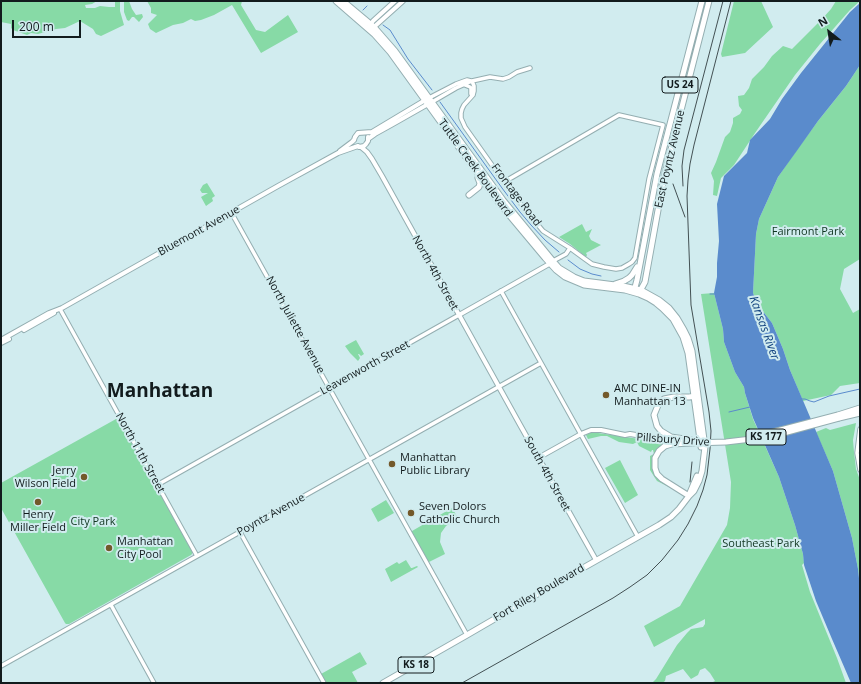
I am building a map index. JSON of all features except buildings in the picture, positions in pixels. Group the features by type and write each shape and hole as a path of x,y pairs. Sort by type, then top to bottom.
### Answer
{"highway":[{"name":"Tuttle Creek Boulevard","path":"336,1 371,27"},
{"name":"Tuttle Creek Boulevard","path":"343,1 395,51 463,154 499,203 551,262 566,273 584,281 607,284 640,292"},
{"name":"East Poyntz Avenue","path":"634,290 658,174 702,1"},
{"name":"East Poyntz Avenue","path":"640,292 645,282 664,177 709,1"},
{"name":"Tuttle Creek Boulevard","path":"429,101 556,270 565,277 584,285 634,290"},
{"path":"463,154 480,183 480,187 469,195 482,190 486,191 499,203"},
{"name":"US 24","path":"607,284 619,283 632,276 640,261"},
{"path":"645,282 646,289 652,295"},
{"name":"Fort Riley Boulevard","path":"383,683 659,525 671,517 689,496 699,469 702,449 692,351 684,330 669,308 652,295 640,292"},
{"name":"Fort Riley Boulevard","path":"640,292 662,308 673,319 680,331 688,353 696,396"},
{"name":"KS 177","path":"691,442 671,437 661,431 657,426 654,414 659,403 664,399 696,396"},
{"name":"Pillsbury Drive","path":"691,442 718,440 773,432 860,410"},
{"name":"KS 177","path":"689,496 662,479 657,474 655,468 655,458 659,451 665,446 691,442"}],"main road":[{"path":"371,27 399,2"},
{"path":"371,27 390,13 390,10 399,2"},
{"path":"429,101 375,134 365,146 360,146 355,143 354,140 356,135 360,133 372,132 429,101"},
{"path":"363,133 366,135 368,141"},
{"name":"Bluemont Avenue","path":"1,343 338,153 354,140"},
{"name":"North 4th Street","path":"368,141 372,159"},
{"name":"North 4th Street","path":"360,146 372,159 498,386"},
{"name":"Bluemont Avenue","path":"338,153 360,146"},
{"name":"Leavenworth Street","path":"459,315 551,262"},
{"name":"Bluemont Avenue","path":"1,340 49,313 60,309"},
{"name":"South 4th Street","path":"498,386 596,560"},
{"name":"Pillsbury Drive","path":"538,458 581,434 596,430 625,435 630,434 691,442"}],"street":[{"path":"429,101 472,81 490,77 503,79 517,72 530,68"},
{"path":"429,101 461,82 467,80 472,81"},
{"path":"471,98 474,91 472,81"},
{"path":"460,86 468,85 470,87 472,91 471,98"},
{"name":"Frontage Road","path":"471,98 462,109 461,118 504,182 543,231 592,264 604,268 622,268 632,262 635,258 649,179 663,125 619,115 504,182"},
{"name":"North Juliette Avenue","path":"231,212 467,635"},
{"name":"Leavenworth Street","path":"551,262 566,254 570,248"},
{"path":"501,291 638,537"},
{"name":"North 11th Street","path":"60,309 196,556"},
{"name":"Leavenworth Street","path":"157,485 459,315"},
{"name":"Poyntz Avenue","path":"1,666 540,363"},
{"path":"860,429 857,453 860,470"},
{"path":"240,532 324,683"},
{"path":"110,605 154,683"}],"green space":[{"path":"1,1 97,1 92,4 85,5 86,8 95,8 100,6 115,7 115,1 120,1 120,11 124,25 101,36 96,34 93,29 80,21 65,28 38,34 31,33 27,35 13,30 11,28 11,24 1,22"},
{"path":"124,1 129,1 136,15 142,14 143,17 139,22 134,17 132,17 129,21 127,20 124,12"},
{"path":"147,1 242,1 241,5 256,30 265,32 288,15 298,32 261,53 232,5 201,20 195,21 191,19 156,33 150,29 148,24 157,15 151,13 151,8"},
{"path":"734,1 761,1 773,27 745,53 722,57 721,54"},
{"path":"836,1 860,1 820,44 795,75 734,165 721,178 717,196 713,195 714,181 711,173 725,137 730,132 733,118 740,114 742,110 739,106 738,96 744,95 749,88 752,79 772,56 783,46 792,49 822,19"},
{"name":"Fairmont Park","path":"860,65 860,259 844,269 840,289 853,313 860,309 860,383 840,386 831,395 803,401 772,323 758,305 753,293 756,234 759,219 778,177"},
{"path":"207,183 215,196 212,198 213,201 206,206 201,197 208,193 202,193 200,190 203,185"},
{"path":"582,224 586,232 592,229 589,236 591,240 601,245 586,253 586,257 559,237"},
{"name":"Southeast Park","path":"714,293 723,329 724,342 735,372 744,387 753,419 779,477 803,554 804,563 802,565 810,592 846,683 711,683 715,681 705,668 700,670 698,675 691,679 683,669 666,676 665,681 662,683 652,683 677,645 691,629 703,627 705,624 705,619 654,647 644,626 680,606 727,525 730,508 731,482 701,294"},
{"path":"356,340 364,354 361,356 358,354 360,358 358,361 345,346"},
{"name":"City Park","path":"116,419 119,420 126,432 192,551 192,554 69,624 66,624 1,508 1,483"},
{"path":"856,423 853,440 856,469 860,480 860,587 852,538 833,471 816,432 826,428 830,430"},
{"path":"590,433 667,443 659,448 654,470 679,492 657,481 650,470 650,456 654,454 653,450 651,452 639,446 637,442 633,444 619,442 607,436 588,439 586,435"},
{"path":"620,460 638,495 625,503 605,468"},
{"path":"386,500 394,513 378,522 371,509"},
{"path":"452,508 458,518 446,526 441,533 440,542 445,554 429,562 412,531"},
{"path":"406,560 411,568 418,567 391,582 385,569 397,562 399,564"},
{"path":"360,652 367,664 352,672 358,683 326,683 321,674"}],"water":[{"name":"Kansas River","path":"860,3 860,65 778,177 759,219 756,234 753,293 758,305 772,323 790,370 833,471 852,538 860,587 860,683 851,683 816,601 804,565 803,554 795,525 779,477 753,418 744,387 735,372 724,342 723,329 714,293 717,277 719,241 717,204 724,176 747,153 750,140 770,119 782,99 801,73 850,12"}],"waterway":[{"path":"363,10 367,6"},
{"path":"383,25 390,30 408,59 432,90"},
{"path":"440,102 520,212 545,240 559,252"},
{"path":"568,260 580,269 601,276"},
{"path":"710,294 715,294"},
{"path":"801,399 814,402 829,396 860,389"},
{"path":"729,412 750,407"}],"railway":[{"path":"683,186 682,166 684,150 723,1"},
{"path":"462,683 613,598 647,575 662,560 678,540 697,506 707,475 711,431 691,305 687,196 688,180 694,145 731,1"},
{"path":"673,184 685,217"},
{"path":"690,482 692,462"}],"place":[{"name":"AMC DINE-IN Manhattan 13","path":"606,395"},
{"name":"Manhattan Public Library","path":"392,464"},
{"name":"Jerry Wilson Field","path":"84,477"},
{"name":"Henry Miller Field","path":"38,502"},
{"name":"Seven Dolors Catholic Church","path":"411,513"},
{"name":"Manhattan City Pool","path":"109,548"}],"district":[{"name":"Manhattan","path":"160,392"}]}
